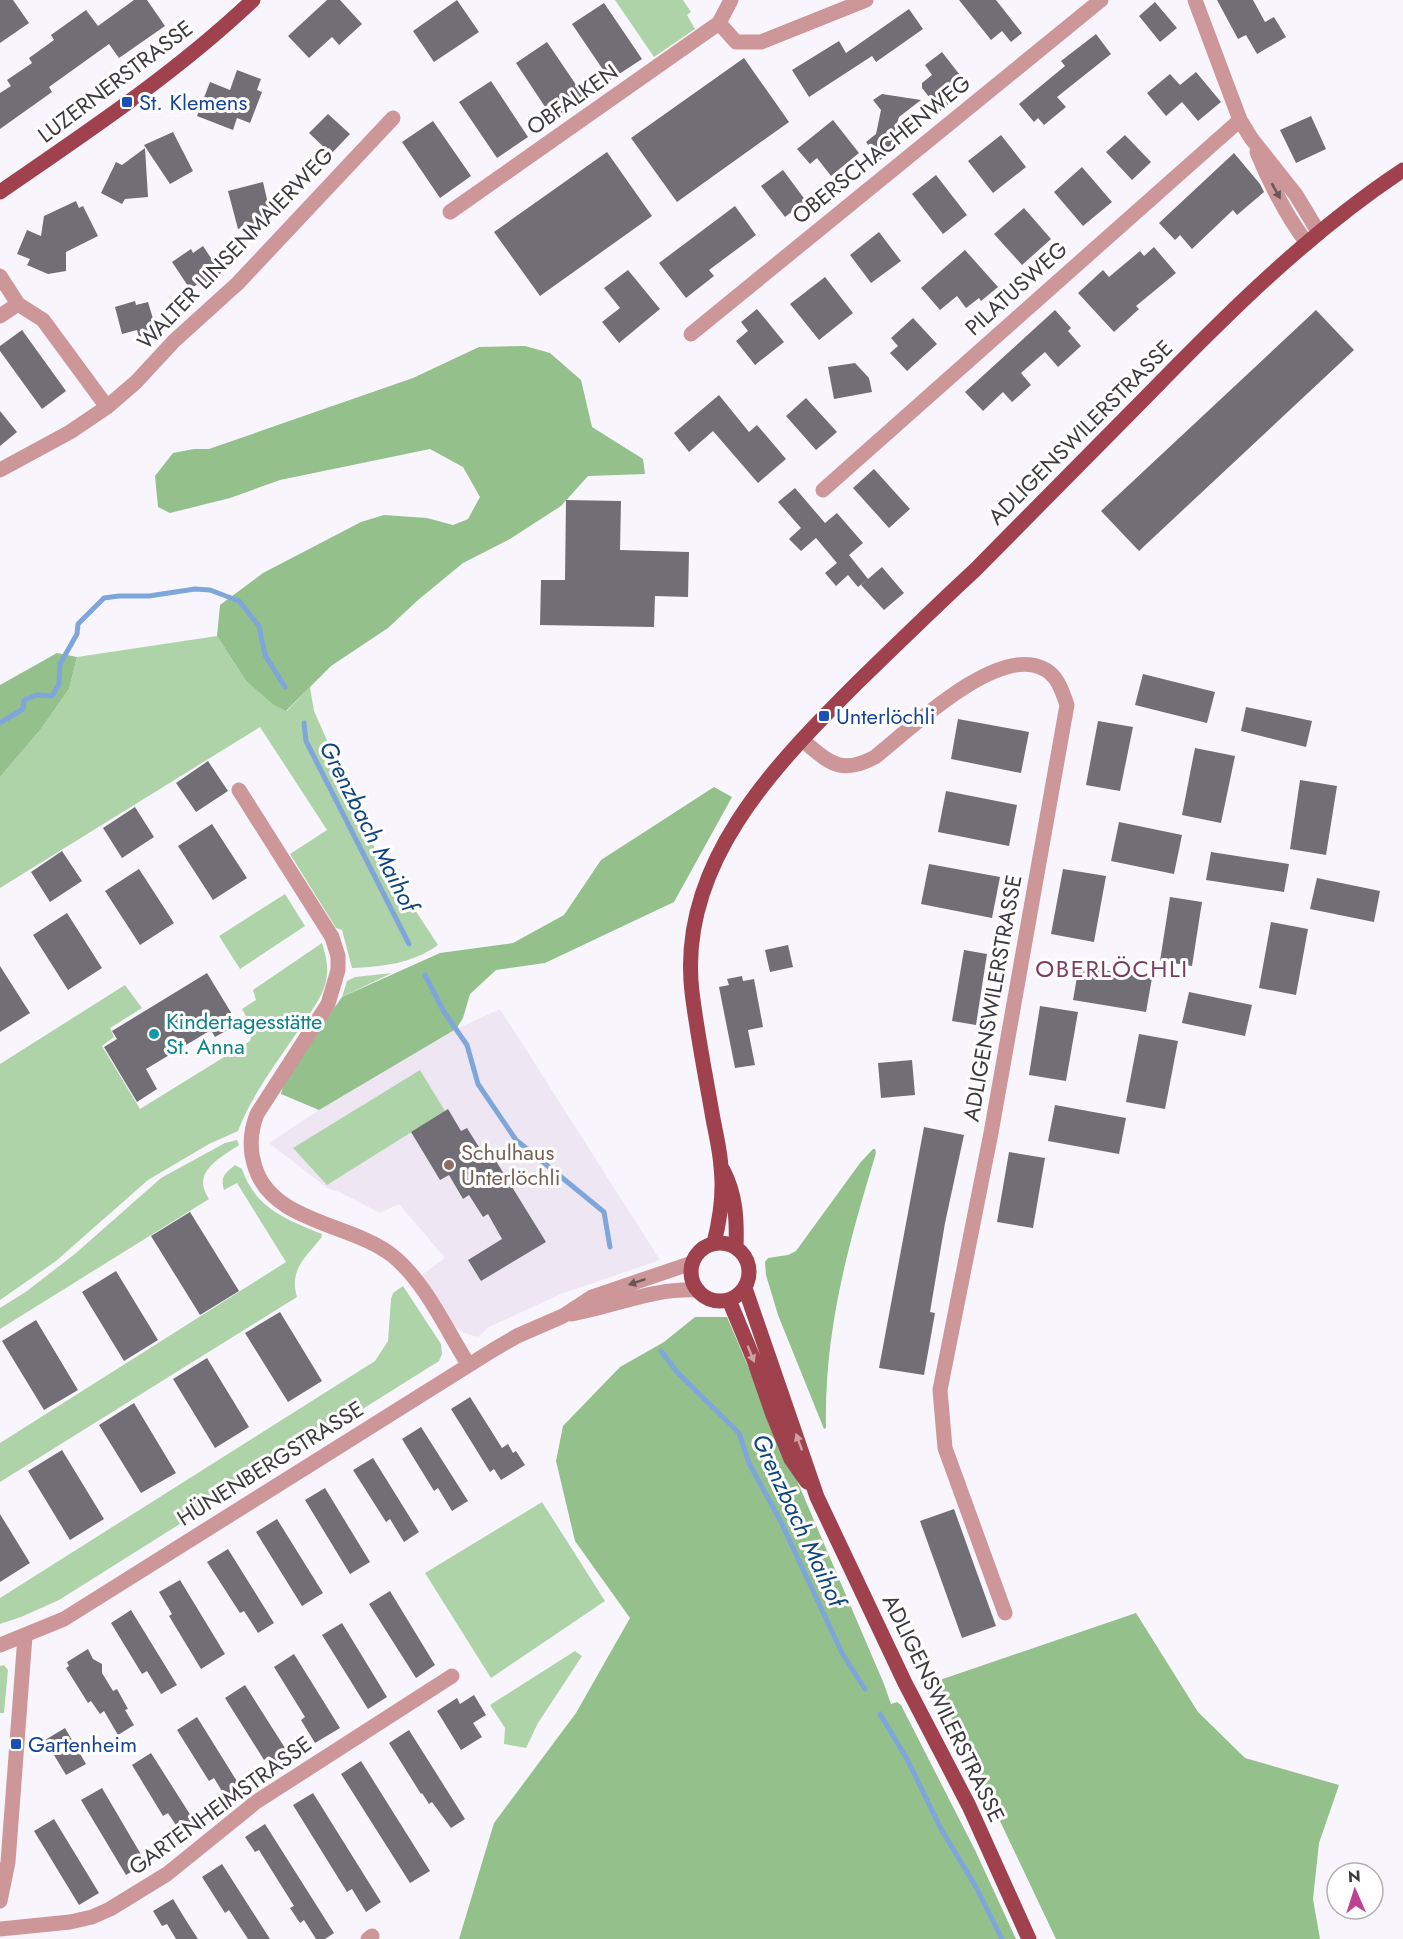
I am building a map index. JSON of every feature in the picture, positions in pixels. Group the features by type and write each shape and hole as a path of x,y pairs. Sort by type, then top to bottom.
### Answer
{"main road":[{"name":"LUZERNERSTRASSE","path":"0,192 159,79 253,0"},
{"name":"ADLIGENSWILERSTRASSE","path":"714,1243 718,1224 722,1167 692,989 691,952 694,923 712,865 738,819 802,740 932,609 975,570 1234,307 1319,233 1371,191 1403,170"},
{"name":"ADLIGENSWILERSTRASSE","path":"722,1167 734,1198 736,1248"},
{"path":"714,1243 726,1243 736,1248 745,1256 749,1266 749,1278 745,1288 729,1300 717,1301 706,1298 698,1290 692,1278 692,1263 697,1254 714,1243"},
{"name":"ADLIGENSWILERSTRASSE","path":"745,1288 817,1497 905,1683 969,1806 1029,1939"},
{"name":"ADLIGENSWILERSTRASSE","path":"729,1300 792,1459 817,1497"}],"street":[{"name":"OBFALKEN","path":"450,212 719,23 731,0"},
{"path":"719,23 736,42 761,42 866,0"},
{"name":"OBERSCHACHENWEG","path":"691,334 1101,0"},
{"path":"1195,0 1240,120 1251,138 1296,195 1319,233"},
{"name":"WALTER LINSENMAIERWEG","path":"0,470 70,432 107,407 136,382 174,341 238,283 393,118"},
{"name":"PILATUSWEG","path":"823,490 1240,120"},
{"path":"1251,138 1266,174 1307,243"},
{"path":"0,276 18,304 43,320 107,407"},
{"path":"0,316 18,304"},
{"name":"ADLIGENSWILERSTRASSE","path":"802,740 829,762 844,767 860,765 875,757 966,685 986,674 1025,664 1039,666 1051,674 1061,686 1067,705 991,1133 940,1390 945,1448 1005,1613"},
{"path":"239,790 332,937 338,956 336,982 328,1004 257,1114 251,1130 252,1154 257,1175 268,1193 283,1204 374,1244 393,1256 409,1271 468,1364"},
{"name":"HÜNENBERGSTRASSE","path":"0,1645 64,1618 468,1364 517,1336 562,1316 592,1297 692,1263"},
{"name":"HÜNENBERGSTRASSE","path":"562,1316 597,1309 650,1293 676,1289 698,1290"},
{"path":"0,1901 8,1862 25,1636"},
{"name":"GARTENHEIMSTRASSE","path":"0,1929 70,1922 92,1917 110,1909 167,1874 256,1802 452,1676"}],"shaded area":[{"name":"Schulhaus Unterlöchli","path":"500,1009 660,1260 561,1294 489,1327 478,1337 464,1333 455,1327 422,1275 445,1258 399,1204 380,1213 327,1188 269,1143 319,1110 456,1029"}],"green space":[{"path":"615,0 683,0 691,12 687,15 695,29 654,57"},
{"path":"525,346 550,353 581,380 592,427 643,459 645,474 588,476 561,506 510,539 463,563 388,628 331,666 286,711 274,705 246,681 217,636 220,605 263,573 361,522 384,515 427,518 453,525 468,519 480,497 463,467 430,449 280,480 230,498 170,513 158,507 155,476 173,453 209,449 413,378 479,347"},
{"path":"217,636 246,681 287,711 310,687 314,711 375,849 438,945 419,956 397,963 352,968 342,930 336,928 290,854 327,830 260,727 0,888 0,777 41,729 69,689 77,657"},
{"path":"57,653 77,657 69,689 41,729 0,777 0,685"},
{"path":"714,787 732,797 674,902 545,963 496,970 470,994 463,1018 456,1029 319,1110 281,1094 285,1078 342,997 440,953 513,943 564,915 601,860"},
{"path":"285,894 305,926 240,969 219,936"},
{"path":"322,943 327,970 321,996 258,1091 238,1131 209,1144 148,1180 56,1261 0,1300 0,1064 125,985 142,1008 110,1028 114,1037 102,1046 140,1109 250,1041 253,1029 242,1009 256,1000 253,990"},
{"path":"392,973 342,997 347,981 355,977"},
{"path":"420,1070 445,1111 327,1185 293,1148"},
{"path":"237,1140 239,1145 216,1161 205,1174 204,1190 209,1199 0,1329 0,1308 27,1291 76,1253 161,1178 225,1143"},
{"path":"873,1149 876,1153 847,1255 834,1322 826,1392 826,1428 824,1429 778,1315 766,1275 765,1262 768,1258 788,1255 796,1251 860,1163"},
{"path":"235,1165 242,1169 255,1194 274,1211 322,1234 304,1258 297,1272 295,1288 297,1297 0,1482 0,1443 286,1262 237,1183 224,1190 224,1176"},
{"path":"403,1286 441,1344 442,1354 439,1361 59,1600 0,1624 0,1598 375,1361 388,1341 393,1293"},
{"path":"695,1317 727,1317 891,1704 897,1702 901,1705 975,1850 1016,1939 459,1939 494,1823 576,1713 630,1618 575,1541 556,1461 563,1426 620,1367 664,1342"},
{"path":"542,1502 605,1601 491,1678 425,1573"},
{"path":"1136,1613 1198,1712 1245,1758 1339,1785 1319,1843 1313,1899 1320,1939 1056,1939 934,1682"},
{"path":"575,1651 582,1656 538,1723 526,1748 504,1744 505,1728 490,1705"},
{"path":"4,1665 8,1670 4,1713 0,1713 0,1666"}],"building":[{"path":"0,0 13,0 29,23 0,43"},
{"path":"134,0 147,0 165,26 119,58 109,44 49,87 52,92 0,129 0,93 11,86 7,80 32,63 29,58 54,40 51,35 86,10 98,26"},
{"path":"327,0 340,0 362,24 339,45 332,37 309,58 288,36"},
{"path":"457,0 479,32 434,62 413,31"},
{"path":"959,0 996,0 1022,33 1011,42 1002,31 991,40"},
{"path":"1217,0 1253,0 1265,22 1274,17 1286,37 1257,54 1246,35 1238,39"},
{"path":"1155,2 1177,28 1160,42 1139,16"},
{"path":"604,3 642,59 610,80 572,24"},
{"path":"909,9 923,29 876,62 872,56 809,97 792,70 839,41 846,53"},
{"path":"1096,34 1111,54 1057,97 1066,107 1044,125 1038,118 1034,122 1019,104 1065,66 1061,61"},
{"path":"547,42 585,98 553,119 516,63"},
{"path":"942,52 963,79 945,93 952,101 940,111 922,88 922,83 932,75 925,65"},
{"path":"744,58 789,122 677,202 631,138"},
{"path":"237,70 261,79 257,90 262,92 250,123 237,118 233,130 197,116 210,82 230,90"},
{"path":"1196,72 1221,102 1198,121 1182,102 1166,116 1147,93 1170,74 1180,85"},
{"path":"491,81 528,137 497,158 459,102"},
{"path":"882,94 921,100 899,117 893,136 900,145 880,160 866,142 876,134 881,110 873,100"},
{"path":"328,114 350,134 331,154 309,133"},
{"path":"1311,116 1326,149 1296,163 1280,130"},
{"path":"833,120 859,153 831,176 817,158 810,164 797,149"},
{"path":"433,121 471,176 440,198 402,142"},
{"path":"173,132 193,171 170,184 144,145"},
{"path":"1001,135 1026,167 993,193 968,161"},
{"path":"1125,135 1151,162 1132,180 1106,152"},
{"path":"145,148 148,197 125,199 122,204 101,193 116,162 122,165"},
{"path":"607,152 652,216 540,296 494,232"},
{"path":"1234,153 1264,192 1237,215 1233,210 1192,249 1180,235 1175,240 1159,223"},
{"path":"1082,167 1112,202 1083,226 1054,192"},
{"path":"783,170 806,201 785,217 761,186"},
{"path":"936,175 967,215 943,234 912,194"},
{"path":"263,182 272,221 238,229 228,191"},
{"path":"76,201 79,208 83,206 98,236 66,252 66,271 48,274 27,265 30,259 17,254 27,230 41,236 44,216"},
{"path":"735,206 756,235 709,270 714,276 686,298 659,263"},
{"path":"1024,208 1051,239 1022,265 994,234"},
{"path":"879,232 901,261 871,283 850,255"},
{"path":"203,246 221,273 206,283 204,280 190,289 172,262 191,249 193,253"},
{"path":"1154,247 1176,273 1136,306 1139,309 1114,332 1078,293 1103,270 1109,277 1140,251 1144,256"},
{"path":"965,250 998,287 981,301 979,298 966,308 957,296 940,310 921,288"},
{"path":"628,270 660,309 619,343 602,322 620,308 604,288"},
{"path":"825,277 853,313 819,340 790,304"},
{"path":"135,301 136,305 148,302 157,332 139,337 137,330 122,334 115,307"},
{"path":"757,309 784,342 755,365 736,341 748,331 741,322"},
{"path":"1055,310 1071,328 1068,331 1081,346 1058,367 1045,352 1021,373 1031,385 1012,402 1003,392 983,411 965,392"},
{"path":"1316,310 1354,350 1139,551 1101,511"},
{"path":"913,318 937,344 907,371 890,353 898,346 891,338"},
{"path":"22,330 66,391 42,409 0,351 0,346"},
{"path":"855,363 869,378 872,392 834,399 828,367"},
{"path":"719,395 749,432 757,425 786,459 758,483 713,431 689,452 674,433"},
{"path":"806,398 837,432 816,450 786,416"},
{"path":"0,411 17,432 0,446"},
{"path":"874,469 910,509 889,528 853,488"},
{"path":"795,488 825,523 837,513 863,543 849,555 868,579 858,587 848,575 836,586 825,573 837,563 816,538 801,551 789,539 801,528 778,502"},
{"path":"566,500 621,501 620,550 689,552 688,597 655,596 654,627 540,625 541,580 565,580"},
{"path":"882,567 904,593 884,610 861,585"},
{"path":"1143,674 1215,692 1207,723 1135,705"},
{"path":"1246,707 1312,721 1306,747 1241,731"},
{"path":"958,719 1029,732 1021,773 951,759"},
{"path":"1098,721 1133,727 1120,791 1086,785"},
{"path":"1195,748 1235,756 1221,823 1182,815"},
{"path":"208,761 228,791 196,812 176,783"},
{"path":"1300,780 1337,786 1326,855 1290,849"},
{"path":"946,791 1017,805 1009,846 938,832"},
{"path":"135,807 154,837 122,858 103,828"},
{"path":"1119,822 1182,835 1174,874 1111,861"},
{"path":"212,824 247,878 213,900 178,846"},
{"path":"62,851 82,881 50,902 31,872"},
{"path":"1211,852 1289,864 1284,892 1206,880"},
{"path":"929,864 1000,877 992,918 921,904"},
{"path":"139,869 174,923 140,945 105,891"},
{"path":"1063,869 1106,876 1094,942 1051,934"},
{"path":"1317,878 1380,891 1374,922 1310,909"},
{"path":"1170,897 1202,902 1192,966 1160,961"},
{"path":"67,913 102,968 68,990 33,935"},
{"path":"1271,922 1308,929 1296,995 1259,988"},
{"path":"788,945 793,967 770,972 765,950"},
{"path":"964,950 987,954 976,1025 952,1021"},
{"path":"0,966 30,1013 0,1032"},
{"path":"1079,966 1152,978 1146,1012 1073,1000"},
{"name":"Kindertagesstätte St. Anna","path":"207,973 238,1024 215,1037 211,1030 146,1069 157,1089 137,1102 104,1047 117,1039 112,1031"},
{"path":"742,976 743,981 754,979 763,1027 748,1030 755,1065 735,1068 719,987 729,985 727,979"},
{"path":"1189,992 1252,1005 1245,1036 1182,1023"},
{"path":"1040,1006 1078,1012 1066,1081 1029,1075"},
{"path":"1139,1034 1178,1041 1165,1109 1126,1102"},
{"path":"912,1060 915,1095 881,1098 878,1063"},
{"path":"1055,1105 1126,1118 1119,1154 1048,1141"},
{"path":"448,1109 461,1131 467,1128 482,1152 488,1148 546,1242 481,1281 468,1260 502,1239 488,1214 483,1217 469,1195 463,1199 449,1175 440,1180 411,1132"},
{"path":"924,1127 964,1135 945,1223 930,1312 935,1313 924,1375 879,1368"},
{"path":"1009,1152 1045,1158 1033,1228 997,1222"},
{"path":"190,1212 239,1291 200,1315 151,1236"},
{"path":"116,1271 158,1340 124,1361 82,1292"},
{"path":"280,1312 322,1381 288,1402 245,1333"},
{"path":"36,1320 78,1390 44,1410 2,1341"},
{"path":"207,1358 249,1427 215,1448 173,1379"},
{"path":"470,1397 502,1448 508,1444 513,1453 516,1451 525,1465 501,1480 494,1469 490,1472 451,1409"},
{"path":"134,1403 176,1473 141,1493 99,1425"},
{"path":"421,1427 468,1501 452,1511 438,1488 434,1491 402,1439"},
{"path":"62,1450 104,1519 70,1540 28,1471"},
{"path":"373,1458 419,1532 404,1542 390,1519 386,1522 353,1470"},
{"path":"325,1488 370,1562 350,1574 305,1500"},
{"path":"954,1509 996,1626 962,1638 920,1521"},
{"path":"0,1514 30,1563 0,1582"},
{"path":"277,1519 323,1593 302,1606 256,1532"},
{"path":"228,1549 274,1623 258,1633 244,1611 240,1613 207,1562"},
{"path":"180,1580 225,1654 201,1669 169,1616 172,1614 159,1592"},
{"path":"390,1591 435,1665 416,1678 369,1604"},
{"path":"131,1610 177,1685 161,1694 147,1671 142,1674 111,1623"},
{"path":"342,1623 387,1697 368,1709 322,1635"},
{"path":"88,1649 93,1659 102,1664 102,1673 113,1691 117,1689 134,1725 118,1735 104,1711 100,1714 91,1701 88,1703 66,1668 69,1666 67,1662"},
{"path":"294,1654 340,1728 315,1743 301,1720 305,1717 274,1667"},
{"path":"245,1685 292,1759 276,1769 268,1757 264,1760 225,1698"},
{"path":"474,1695 486,1715 473,1723 482,1737 461,1750 437,1711 457,1698 460,1704"},
{"path":"197,1717 243,1791 228,1801 214,1778 209,1781 177,1730"},
{"path":"65,1728 86,1764 66,1775 45,1740"},
{"path":"409,1730 465,1819 451,1828 432,1802 429,1804 421,1794 389,1743"},
{"path":"151,1753 198,1827 183,1836 168,1813 163,1816 132,1765"},
{"path":"361,1761 430,1871 410,1883 341,1774"},
{"path":"102,1788 146,1863 126,1875 81,1800"},
{"path":"313,1793 381,1902 366,1912 352,1889 347,1892 293,1805"},
{"path":"54,1819 99,1893 79,1905 34,1831"},
{"path":"265,1824 334,1933 325,1939 316,1939 304,1920 300,1923 290,1908 294,1906 259,1850 255,1852 245,1837"},
{"path":"222,1864 270,1939 248,1939 229,1910 225,1913 202,1877"},
{"path":"173,1899 198,1939 176,1939 167,1924 162,1926 153,1911"}],"waterway":[{"name":"Grenzbach Maihof","path":"0,723 23,709 24,700 37,695 52,696 59,684 60,664 77,634 78,624 104,598 119,596 149,596 195,589 210,590 239,601 259,626 265,655 285,687"},
{"name":"Grenzbach Maihof","path":"304,723 306,741 409,944"},
{"name":"Grenzbach Maihof","path":"425,975 444,1012 467,1045 478,1084 516,1140 604,1212 610,1247"},
{"name":"Grenzbach Maihof","path":"661,1351 677,1372 739,1433 749,1463 780,1520 842,1653 865,1689"},
{"path":"880,1714 907,1759 941,1829 976,1887 1002,1939"}],"place":[{"name":"St. Klemens","path":"127,102"},
{"name":"Unterlöchli","path":"824,716"},
{"name":"Kindertagesstätte St. Anna","path":"154,1034"},
{"name":"Schulhaus Unterlöchli","path":"449,1165"},
{"name":"Gartenheim","path":"16,1744"}],"district":[{"name":"OBERLÖCHLI","path":"1112,968"}]}
